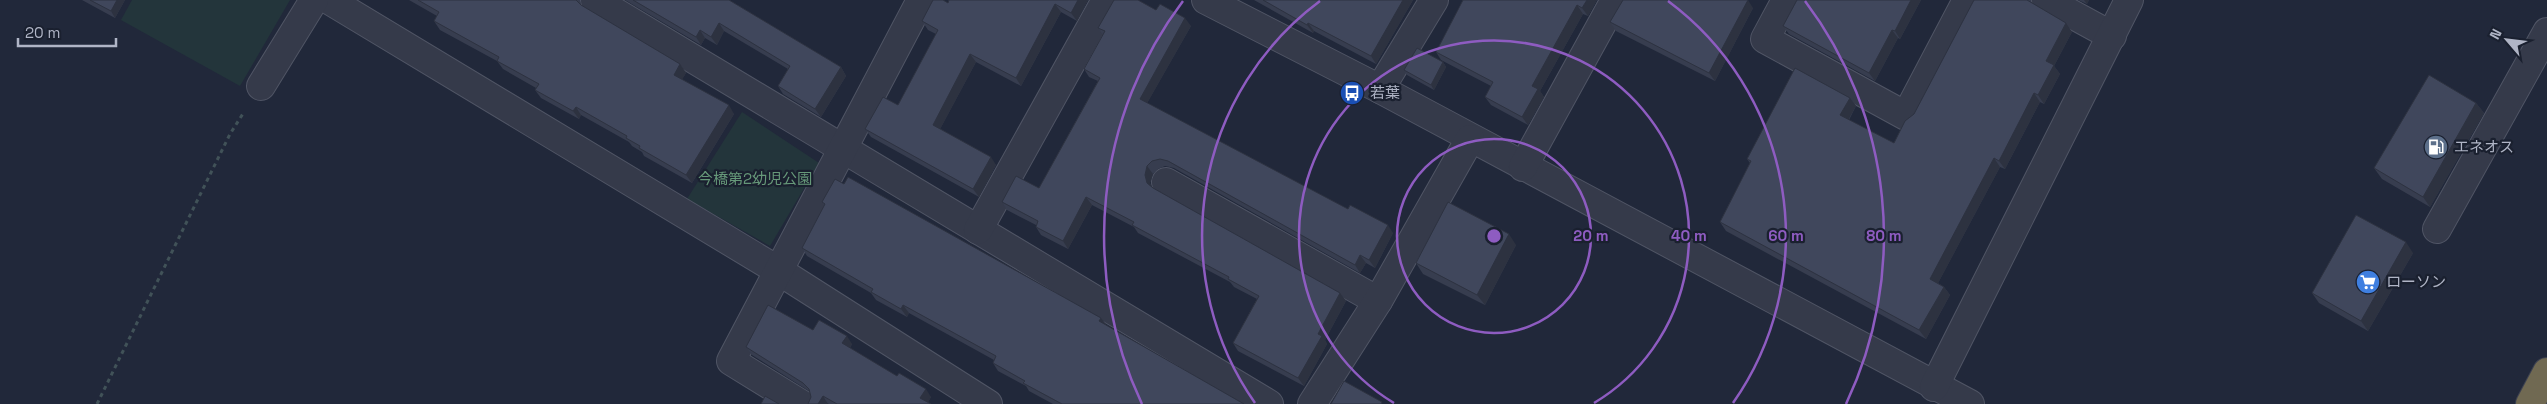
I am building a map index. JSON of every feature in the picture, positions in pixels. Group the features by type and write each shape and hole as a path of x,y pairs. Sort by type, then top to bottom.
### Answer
{"highway":[{"path":"2530,404 2547,372"}],"street":[{"path":"260,86 314,0"},
{"path":"330,0 779,271 988,404"},
{"path":"595,0 1268,404"},
{"path":"801,404 731,361 921,0"},
{"path":"978,230 1106,0"},
{"path":"1206,0 1380,90 1934,387 1970,404"},
{"path":"1380,90 1434,0"},
{"path":"1523,167 1615,0"},
{"path":"1786,0 1765,39 1906,116 1967,0"},
{"path":"2046,0 2112,36"},
{"path":"1934,387 2129,0"},
{"path":"2437,229 2547,32"},
{"path":"1312,404 1378,301 1470,139"},
{"path":"1166,182 1378,301"}],"path":[{"path":"96,404 230,134 260,86"}],"green space":[{"path":"132,0 290,0 240,86 121,20"},
{"name":"今橋第2幼児公園","path":"742,112 819,163 770,246 687,199"}],"building":[{"path":"90,0 117,0 111,11"},
{"path":"418,0 576,0 581,5 680,64 674,75 729,105 686,175 639,148 640,146 626,138 627,136 576,107 573,111 535,90 539,84 497,61 499,57 434,21 439,12"},
{"path":"633,0 729,0 841,67 815,109 778,86 790,66 719,23 711,37 700,30 696,37"},
{"path":"933,0 943,0 948,3 949,0 1078,0 1071,13 1055,4 1016,78 970,54 933,125 991,157 973,189 865,129 883,97 898,105 938,30 922,21"},
{"path":"1114,0 1138,0 1156,10 1160,4 1185,18 1140,99 1348,209 1350,205 1388,225 1369,260 1360,255 1355,265 1168,161 1160,159 1152,161 1147,166 1145,175 1147,183 1153,188 1340,293 1318,334 1322,336 1298,378 1233,343 1259,296 1228,279 1229,277 1132,225 1134,222 1086,197 1063,241 1036,227 1038,221 1002,202 1016,176 1039,188 1100,78 1084,69 1105,31 1098,28"},
{"path":"1263,0 1403,0 1371,56 1308,23 1307,25"},
{"path":"1463,0 1587,0 1582,8 1577,5 1532,86 1538,89 1522,117 1485,97 1493,82 1436,52"},
{"path":"1623,0 1748,0 1709,73 1610,22"},
{"path":"1797,0 1911,0 1895,31 1892,30 1869,73 1783,26"},
{"path":"1974,0 2027,0 2066,23 2046,61 2054,65 2038,95 2034,93 1999,161 1994,158 1930,279 1944,287 1919,330 1720,222 1751,161 1747,159 1795,68 1850,98 1840,115 1894,143 1905,121 1914,114"},
{"path":"1417,48 1443,62 1431,85 1404,70"},
{"path":"2429,75 2476,103 2423,197 2374,168"},
{"path":"848,177 1101,318 1099,321 1244,404 1062,404 1023,383 1025,381 993,363 996,356 903,305 901,309 871,292 873,289 802,248 825,204 822,202 835,179 844,184"},
{"path":"1448,202 1509,234 1477,295 1416,263"},
{"path":"2356,215 2406,242 2361,321 2312,293"},
{"path":"768,305 813,330 819,320 847,336 842,343 897,376 899,373 926,389 920,398 931,404 837,404 823,396 818,404 808,404 811,397 809,389 803,383 746,347"},
{"path":"1344,381 1382,402 1381,404 1331,404"},
{"path":"765,396 779,404 761,404"}],"place":[{"name":"若葉","path":"1352,93"},
{"name":"エネオス","path":"2436,147"},
{"name":"ローソン","path":"2368,282"}]}
